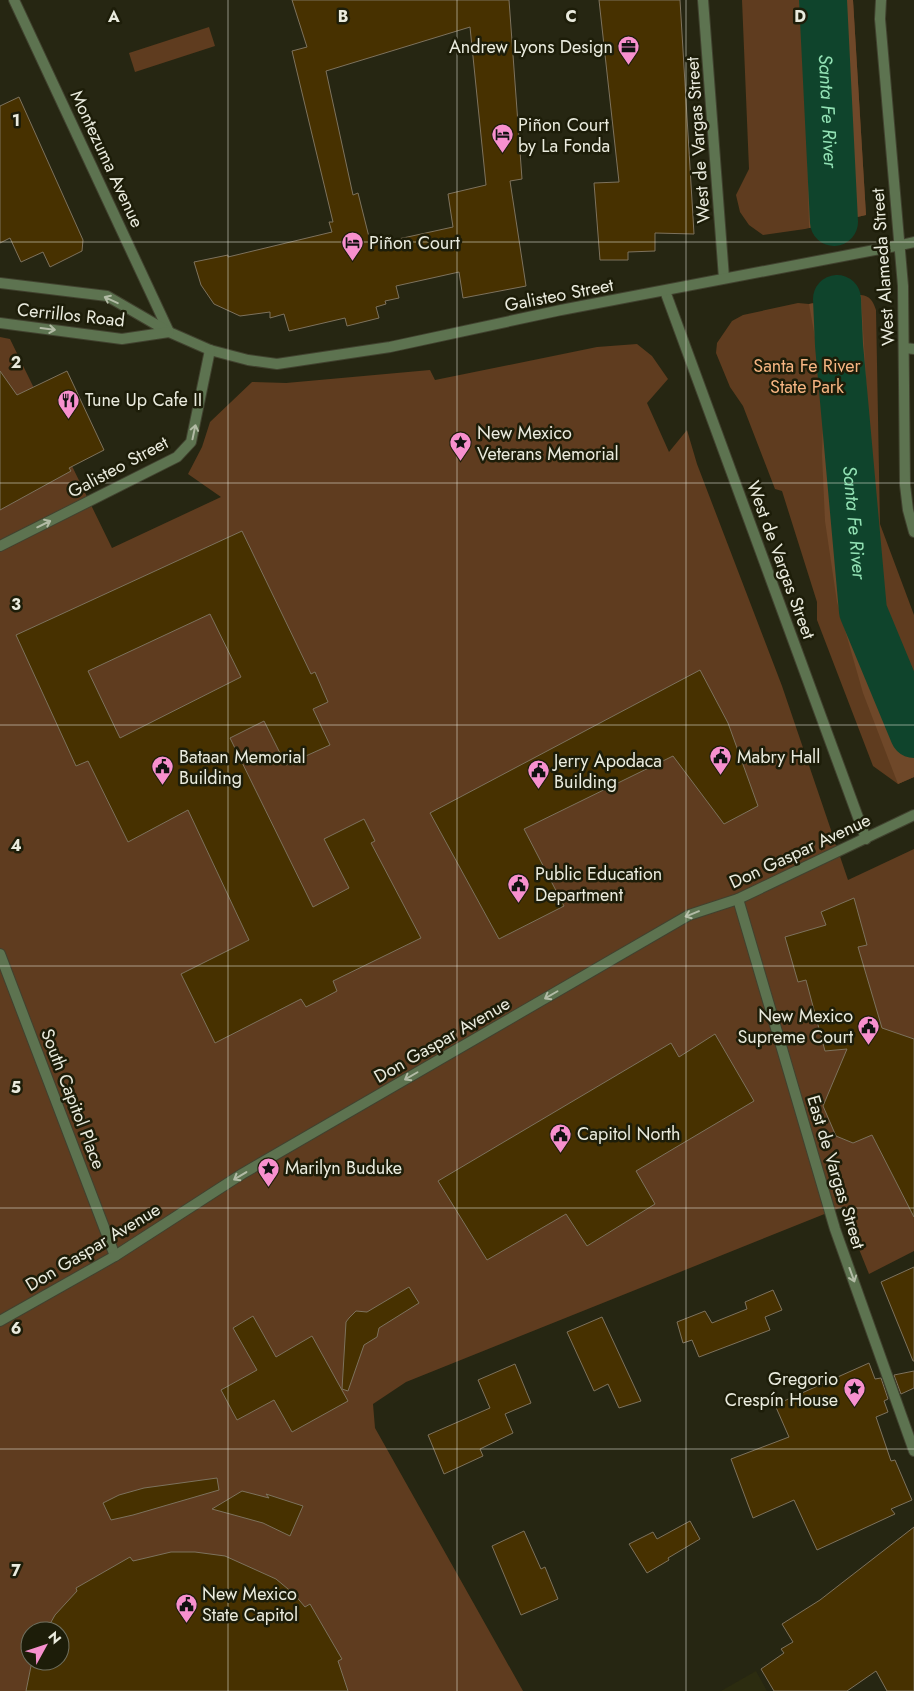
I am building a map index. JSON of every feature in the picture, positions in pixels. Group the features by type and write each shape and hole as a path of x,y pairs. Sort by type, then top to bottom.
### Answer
{"street":[{"name":"Montezuma Avenue","path":"14,0 169,332"},
{"name":"West de Vargas Street","path":"704,0 724,278"},
{"name":"West Alameda Street","path":"881,0 880,18 910,348 906,486 908,510 914,532"},
{"name":"Galisteo Street","path":"169,332 210,350 248,360 277,364 390,348 561,310 914,242"},
{"name":"Cerrillos Road","path":"0,283 107,296 169,332"},
{"name":"West de Vargas Street","path":"665,291 866,839"},
{"name":"Cerrillos Road","path":"0,323 122,340 169,332"},
{"name":"Galisteo Street","path":"0,546 176,457 191,442 210,350"},
{"name":"Don Gaspar Avenue","path":"0,1321 115,1256 242,1174 689,915 738,899 913,816"},
{"name":"East de Vargas Street","path":"738,899 835,1229 914,1451"},
{"name":"South Capitol Place","path":"0,954 115,1256"}],"shaded area":[{"path":"799,0 853,0 866,215 809,228 806,98"},
{"path":"861,295 872,479 867,507 876,608 914,710 914,777 898,784 863,693 837,602 825,521 822,455 824,388 809,304"},
{"path":"756,1671 767,1691 721,1691"}],"green space":[{"path":"742,0 853,0 866,215 805,229 763,235 749,225 740,212 736,195 749,169"},
{"path":"209,27 215,46 135,72 129,53"},
{"name":"Santa Fe River State Park","path":"861,295 867,296 871,300 876,310 880,524 914,615 914,777 898,784 873,766 817,620 817,602 782,491 775,489 743,406 730,387 716,353 717,343 732,321 743,315 798,303 809,304"},
{"path":"0,337 10,339 112,548 221,497 188,474 202,447 210,422 252,382 286,383 430,370 435,380 597,347 637,344 652,356 668,379 647,403 669,452 687,430 697,464 782,686 848,880 914,849 914,1251 869,1274 842,1207 406,1382 373,1404 375,1428 523,1691 0,1691"}],"building":[{"path":"292,0 509,0 522,179 510,181 526,286 463,298 459,272 396,286 399,298 385,301 386,304 376,307 379,318 347,326 345,318 289,331 284,314 270,318 270,312 240,316 214,304 201,285 194,262 228,255 228,257 332,232 329,222 333,222 292,51 307,47","holes":["470,27 486,185 448,194 453,227 371,245 358,193 353,195 326,71"]},
{"path":"599,0 680,0 694,234 655,233 655,251 628,252 628,260 600,260 594,183 619,182"},
{"path":"19,97 83,240 82,251 50,267 43,252 21,262 10,238 0,243 0,106"},
{"path":"0,371 17,395 67,371 104,450 69,468 71,471 0,510"},
{"name":"Bataan Memorial Building","path":"242,531 311,674 315,672 328,702 313,709 330,745 286,765 264,721 230,738 313,907 349,888 324,839 364,819 375,841 371,843 421,938 333,981 337,991 322,999 306,1007 301,999 215,1043 181,974 249,940 188,810 128,842 88,761 76,766 16,635","holes":["210,614 241,677 120,738 88,671"]},
{"name":"Jerry Apodaca Building","path":"700,670 728,723 758,806 724,824 673,756 524,829 564,906 499,939 430,813"},
{"name":"New Mexico Supreme Court","path":"854,898 867,945 858,947 882,1028 914,1039 914,1217 872,1135 853,1143 836,1136 823,1106 847,1049 825,1051 806,980 798,982 785,937 826,925 821,912"},
{"name":"Capitol North","path":"715,1034 754,1101 636,1171 655,1204 587,1246 566,1214 487,1260 438,1181 671,1043 679,1057"},
{"path":"914,1267 914,1361 913,1361 881,1282"},
{"path":"409,1287 419,1303 379,1328 377,1337 364,1345 348,1391 342,1389 346,1322 356,1311 367,1312"},
{"path":"773,1290 782,1310 765,1317 770,1330 699,1357 692,1340 683,1343 677,1322 705,1311 712,1323 747,1309 745,1302"},
{"path":"253,1316 276,1357 312,1336 348,1401 292,1432 274,1400 237,1420 221,1390 257,1370 233,1328"},
{"path":"602,1317 641,1401 619,1408 608,1384 594,1391 567,1332"},
{"path":"869,1363 875,1379 881,1378 888,1399 884,1401 888,1412 876,1417 891,1461 895,1460 912,1500 891,1509 895,1514 817,1550 794,1500 753,1518 731,1459 789,1437 775,1405"},
{"path":"515,1364 531,1403 505,1414 513,1433 480,1449 483,1456 444,1474 428,1435 490,1408 478,1380"},
{"path":"914,1371 914,1388 901,1394 894,1375"},
{"path":"217,1478 219,1490 111,1520 103,1503 119,1495 144,1488"},
{"path":"242,1491 269,1498 266,1494 303,1506 290,1536 263,1523 212,1509"},
{"path":"690,1521 700,1539 647,1573 629,1544 653,1532 657,1539"},
{"path":"914,1527 914,1691 887,1691 876,1671 847,1691 774,1691 761,1669 784,1653 781,1649 793,1642 782,1624 820,1600"},
{"path":"524,1531 541,1569 545,1567 558,1599 521,1615 492,1546"},
{"name":"New Mexico State Capitol","path":"171,1552 195,1552 225,1556 276,1579 294,1594 305,1607 310,1604 342,1659 338,1661 348,1691 26,1691 30,1671 70,1671 70,1621 52,1621 77,1591 76,1588 130,1557 133,1561"}],"waterway":[{"name":"Santa Fe River","path":"823,0 834,222"},
{"name":"Santa Fe River","path":"837,299 839,345 863,611 914,734"}],"place":[{"name":"Andrew Lyons Design","path":"629,66"},
{"name":"Piñon Court by La Fonda","path":"502,154"},
{"name":"Piñon Court","path":"353,262"},
{"name":"Tune Up Cafe II","path":"69,419"},
{"name":"New Mexico Veterans Memorial","path":"461,462"},
{"name":"Mabry Hall","path":"721,776"},
{"name":"Bataan Memorial Building","path":"163,786"},
{"name":"Jerry Apodaca Building","path":"538,790"},
{"name":"Public Education Department","path":"519,903"},
{"name":"New Mexico Supreme Court","path":"869,1045"},
{"name":"Capitol North","path":"561,1153"},
{"name":"Marilyn Buduke","path":"269,1187"},
{"name":"Gregorio Crespín House","path":"854,1408"},
{"name":"New Mexico State Capitol","path":"186,1623"}]}
